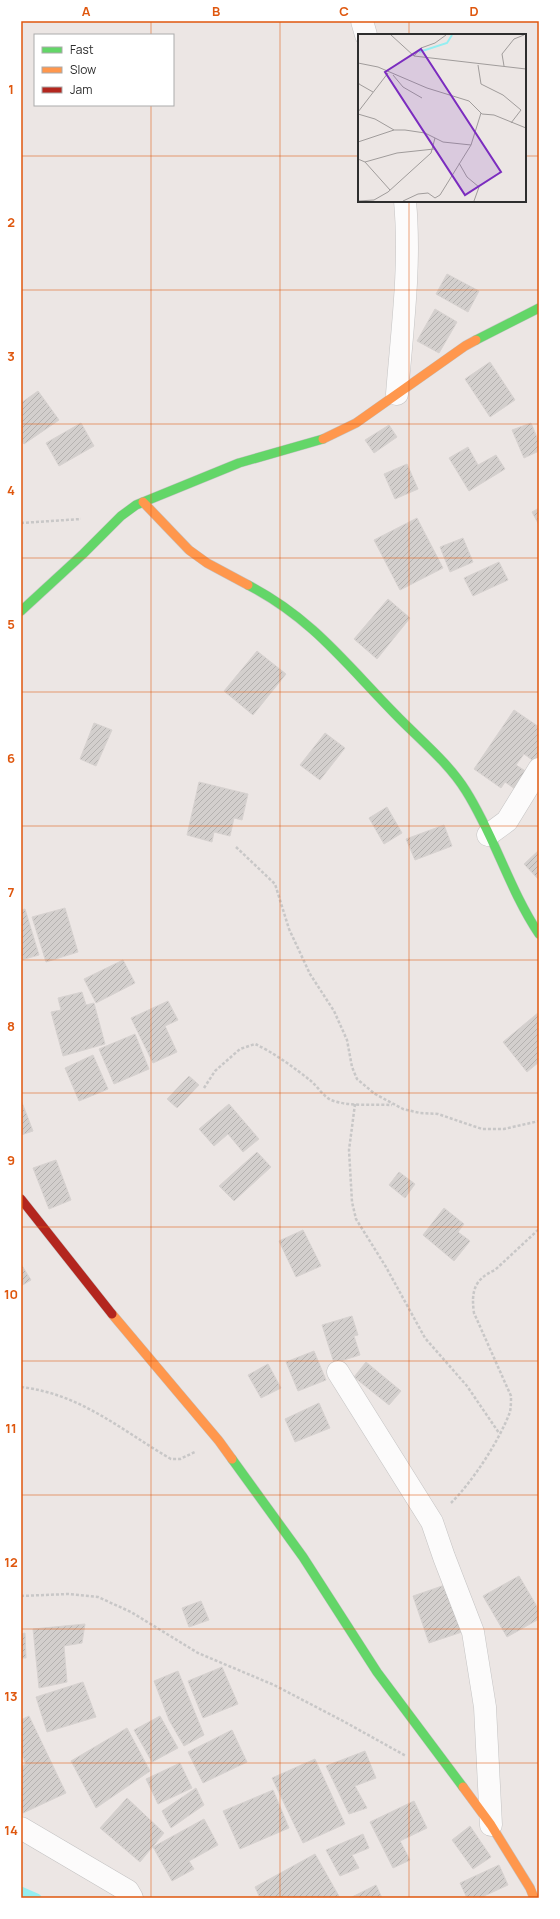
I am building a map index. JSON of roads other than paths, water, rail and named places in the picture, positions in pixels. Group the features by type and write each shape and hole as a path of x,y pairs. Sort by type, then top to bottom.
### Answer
{"street":[{"path":"362,21 366,34"},
{"path":"397,394 404,297 407,219 405,202"},
{"path":"21,611 83,554 121,516 144,502 239,463 323,439 356,423 465,346 539,308"},
{"path":"144,502 196,556 288,608 350,665 387,706 453,773 472,801 510,885 531,924 539,934"},
{"path":"488,836 500,828 514,811 539,769"},
{"path":"21,1199 112,1314 219,1440 303,1557 377,1672 491,1825 534,1890"},
{"path":"338,1372 432,1522 473,1632 485,1707 491,1825"},
{"path":"21,1828 125,1896"}],"waterway":[{"path":"21,1891 37,1898"}]}
